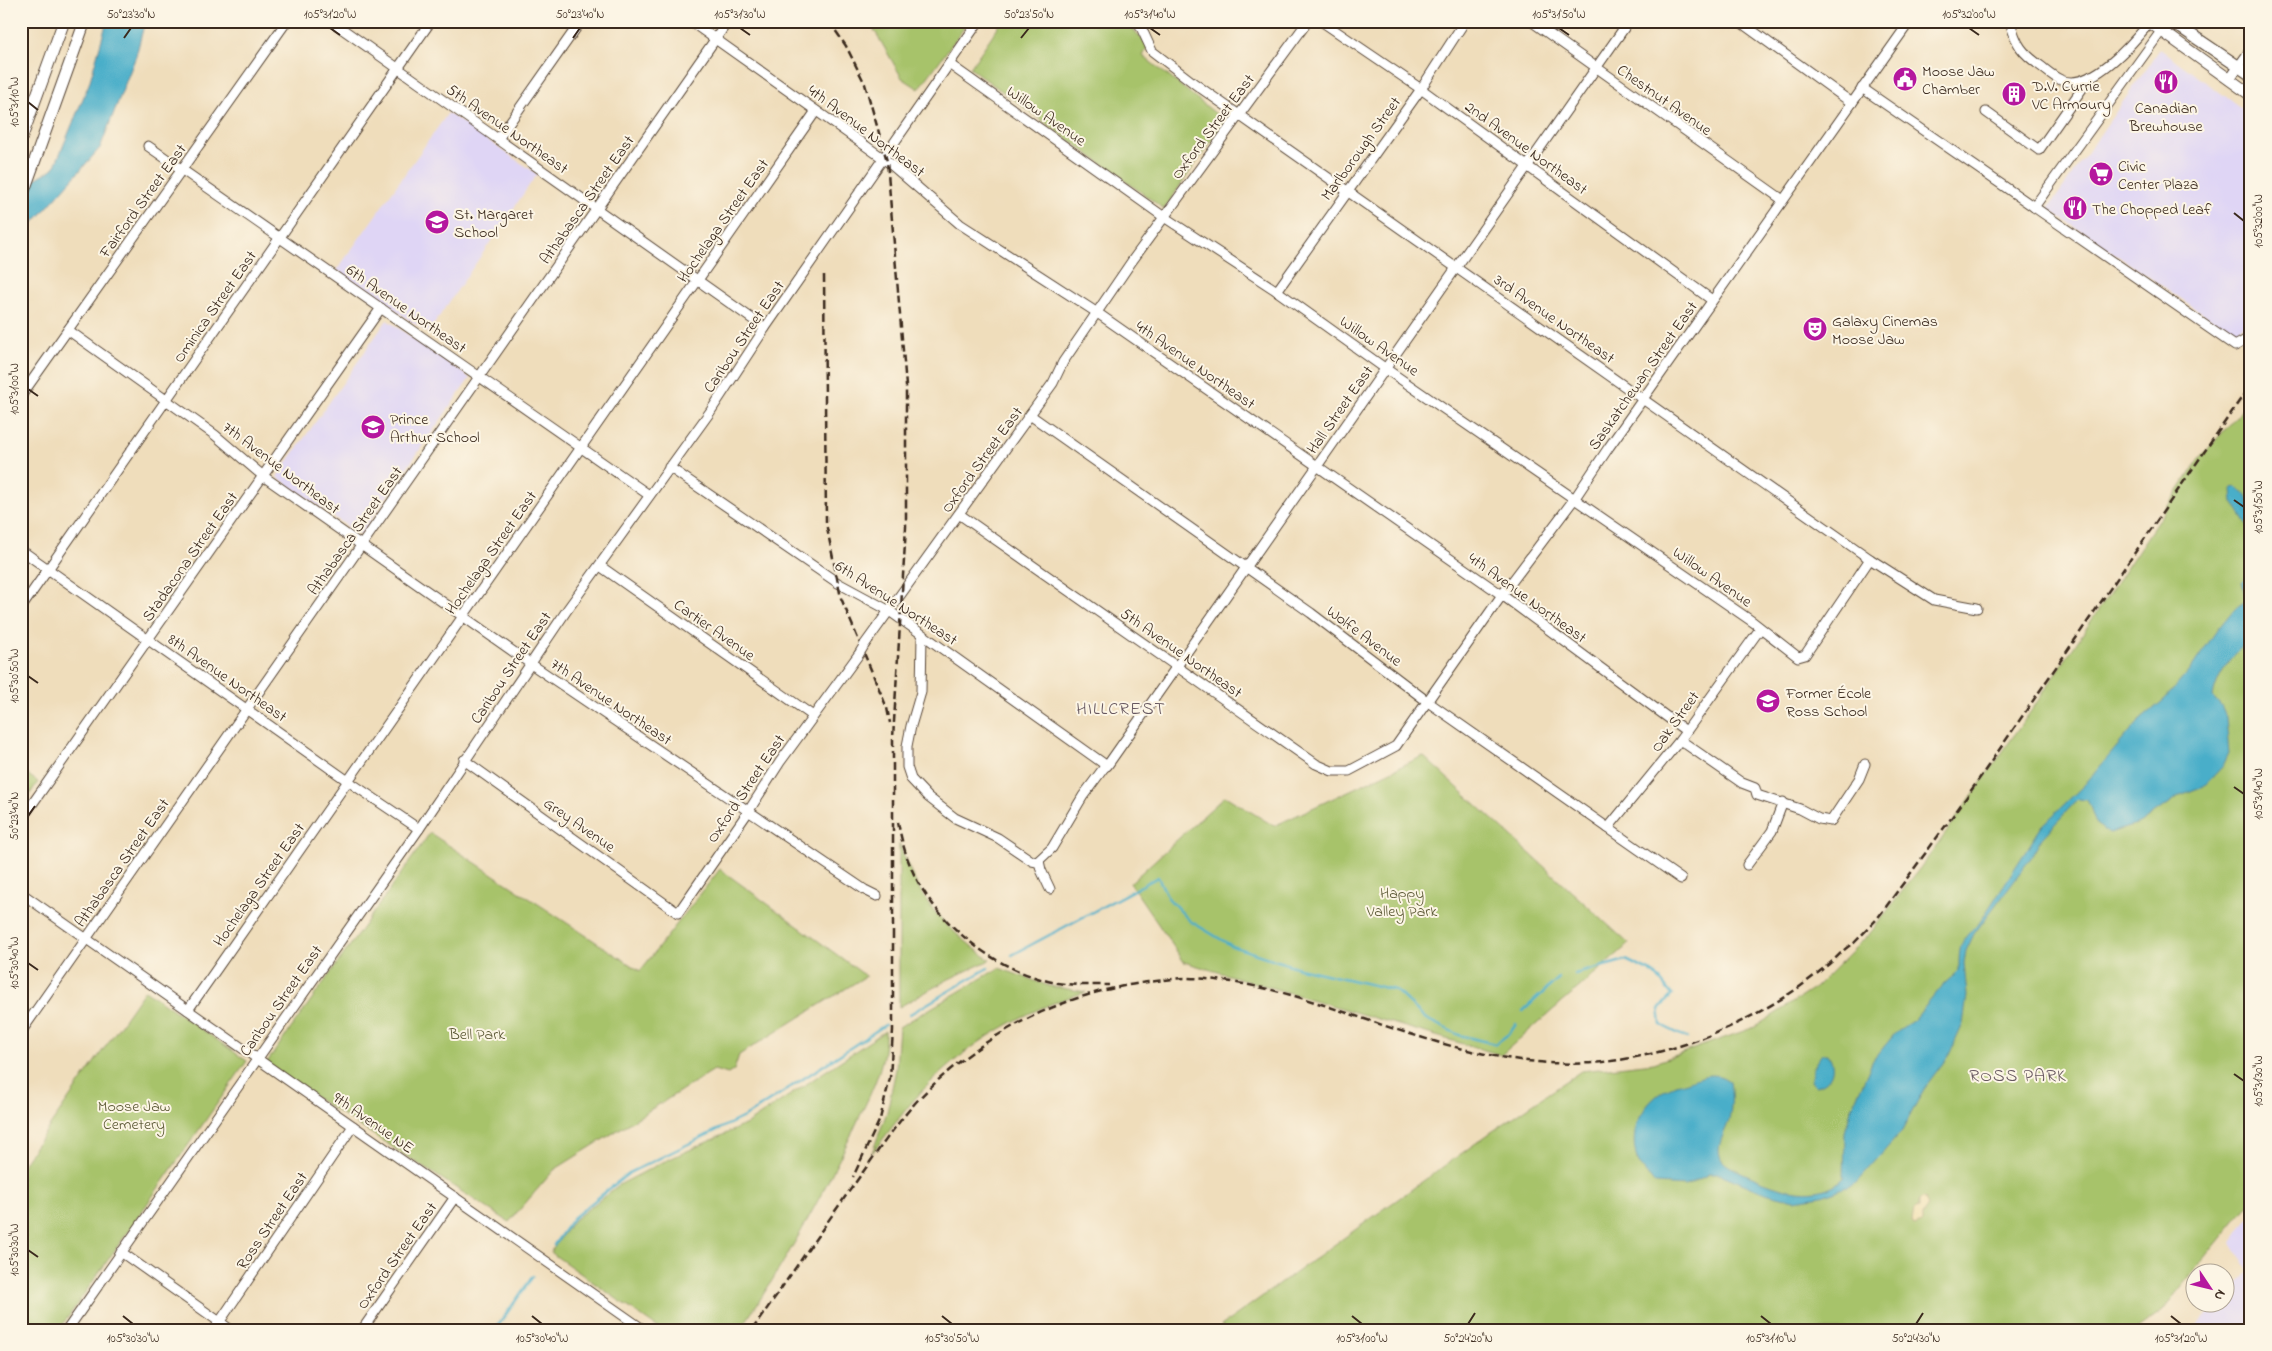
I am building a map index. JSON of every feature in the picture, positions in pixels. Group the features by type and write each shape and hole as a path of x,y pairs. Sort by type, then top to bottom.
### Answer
{"main road":[{"path":"21,139 64,21"},
{"path":"21,199 86,21"},
{"path":"2171,21 2251,75"},
{"path":"2149,22 2251,95"}],"street":[{"name":"Fairford Street East","path":"21,396 287,21"},
{"name":"5th Avenue Northeast","path":"331,21 766,328"},
{"name":"Ominica Street East","path":"21,608 431,21"},
{"path":"498,139 581,21"},
{"name":"4th Avenue Northeast","path":"690,21 884,158 960,224 1096,312 1502,595 1686,731"},
{"name":"Athabasca Street East","path":"21,1032 728,21"},
{"name":"Caribou Street East","path":"67,1330 419,828 464,760 649,495 710,412 979,21"},
{"name":"Oxford Street East","path":"678,913 780,762 1030,415 1096,312 1238,114 1308,21"},
{"name":"2nd Avenue Northeast","path":"1321,21 1421,89 1712,300"},
{"name":"Marlborough Street","path":"1277,291 1421,89 1465,21"},
{"name":"Chestnut Avenue","path":"1531,21 1783,200"},
{"name":"Hall Street East","path":"1039,861 1052,848 1082,796 1107,765 1177,667 1629,21"},
{"path":"1739,21 1852,103"},
{"name":"Saskatchewan Street East","path":"1396,746 1502,595 1575,498 1712,300 1910,21"},
{"path":"2010,21 2015,40 2026,56 2061,80 2079,81 2124,54 2149,22"},
{"name":"3rd Avenue Northeast","path":"1139,22 1152,51 1238,114 1644,398 1870,559 1934,600 1977,608"},
{"path":"2034,207 2162,30"},
{"path":"2229,80 2251,49"},
{"name":"Willow Avenue","path":"949,64 1164,217 1277,291 1386,369 1753,622 1798,657 1805,655 1870,559"},
{"path":"1986,112 2039,150 2092,74"},
{"path":"1862,88 2235,346 2251,337"},
{"name":"Hochelaga Street East","path":"188,1010 816,111"},
{"name":"6th Avenue Northeast","path":"148,146 649,495"},
{"name":"Stadacona Street East","path":"21,820 381,308"},
{"name":"7th Avenue Northeast","path":"68,330 215,435 263,476 531,664 748,812 865,890 877,896"},
{"name":"Wolfe Avenue","path":"1030,415 1311,613 1428,702 1681,879"},
{"name":"6th Avenue Northeast","path":"669,467 838,583 888,610 1107,765"},
{"name":"5th Avenue Northeast","path":"959,514 1316,764 1332,771 1348,771 1396,746"},
{"name":"8th Avenue Northeast","path":"21,550 348,781 419,828"},
{"name":"Cartier Avenue","path":"600,566 813,716"},
{"name":"Oak Street","path":"1608,828 1680,740 1760,629"},
{"path":"922,635 921,692 908,738 907,767 911,779 928,797 955,818 998,838 1032,861 1039,861 1050,889"},
{"path":"1680,740 1742,783 1755,788 1757,795 1800,808 1819,819 1831,821 1859,779 1864,764"},
{"name":"Grey Avenue","path":"464,760 678,913"},
{"path":"1747,865 1772,831 1783,802"},
{"name":"9th Avenue NE","path":"21,893 644,1330"},
{"name":"Ross Street East","path":"217,1326 353,1126"},
{"name":"Oxford Street East","path":"362,1330 455,1197"},
{"path":"121,1252 217,1326 231,1330"}],"shaded area":[{"path":"2160,49 2251,115 2251,313 2235,335 2048,209"},
{"name":"St. Margaret School","path":"448,113 537,174 428,333 337,270"},
{"name":"Prince Arthur School","path":"387,320 470,378 360,535 277,477"},
{"path":"2251,1215 2251,1330 2192,1330 2208,1314 2234,1314 2234,1288 2249,1272 2232,1243"}],"green space":[{"path":"869,21 969,21 919,89 902,78"},
{"path":"1002,21 1126,21 1148,46 1143,56 1225,121 1164,209 970,68"},
{"path":"2251,400 2251,1201 2200,1264 2184,1264 2184,1283 2159,1314 2136,1330 1228,1330 1221,1326 1490,1133 1581,1071 1654,1063 1755,1027 1815,988 1872,931 1939,843 2031,711 2200,458"},
{"name":"Happy Valley Park","path":"1423,756 1629,944 1501,1055 1184,962 1130,883 1225,796 1274,826"},
{"path":"21,770 38,782 21,807"},
{"name":"Bell Park","path":"430,833 640,971 720,869 866,976 739,1055 734,1070 728,1074 714,1070 554,1170 509,1222 265,1065"},
{"path":"899,843 915,882 933,910 957,934 990,960 949,979 899,1007"},
{"path":"999,968 1049,986 1086,992 1063,999 1019,1019 998,1030 958,1058 915,1098 872,1153 887,1112 896,1069 899,1027"},
{"name":"Moose Jaw Cemetery","path":"145,990 247,1061 59,1330 21,1330 21,1167"},
{"path":"885,1031 883,1057 879,1070 870,1095 853,1131 800,1233 740,1330 661,1330 550,1252 574,1220 619,1185 663,1162 747,1124"}],"sand":[{"path":"1925,1198 1928,1205 1922,1216 1922,1223 1914,1226 1912,1223 1914,1209 1919,1207 1919,1201"}],"water":[{"path":"107,21 145,21 136,56 100,148 28,229 21,232 21,187 54,168 89,84"},
{"path":"2235,486 2245,494 2248,500 2251,531 2233,502 2232,489"},
{"path":"2251,573 2251,638 2227,664 2218,680 2213,697 2221,706 2226,717 2229,753 2223,766 2204,786 2180,795 2139,824 2109,833 2103,830 2096,822 2087,800 2078,799 2042,838 2030,859 1974,934 1966,951 1964,963 1967,996 1963,1024 1949,1055 1925,1087 1902,1131 1855,1184 1822,1196 1794,1200 1765,1193 1720,1174 1709,1174 1686,1186 1655,1184 1637,1159 1634,1138 1639,1119 1650,1103 1665,1090 1709,1075 1725,1078 1730,1082 1730,1115 1719,1147 1721,1159 1725,1164 1766,1183 1806,1192 1832,1186 1844,1178 1845,1132 1851,1110 1873,1060 1897,1031 1914,1020 1944,984 1959,971 1961,945 1967,935 1978,925 2042,826 2085,784 2138,722 2165,699 2190,670 2217,630 2235,608 2246,601 2242,581"},
{"path":"1822,1054 1828,1054 1831,1059 1831,1074 1821,1085 1815,1086 1811,1081 1812,1068"}],"waterway":[{"path":"1012,955 1158,877 1168,898 1190,921 1232,946 1299,968 1395,990 1426,1019 1459,1035 1495,1044 1510,1033 1516,1024"},
{"path":"1575,974 1626,960 1655,974 1672,995 1659,1009 1661,1025 1687,1038"},
{"path":"910,1014 988,968"},
{"path":"1523,1011 1559,978"},
{"path":"554,1245 573,1218 629,1173 748,1115 885,1025"},
{"path":"495,1330 533,1276"}],"railway":[{"path":"829,21 846,46 865,84 887,161 906,386 906,527 893,738 893,1030 890,1078 880,1119 853,1177"},
{"path":"824,275 826,523 841,598 887,708 890,723"},
{"path":"752,1330 899,1122 916,1102 940,1078 993,1038 1051,1008 1082,997 1115,988 1172,979 1187,978 1221,981 1255,986 1288,994 1430,1040 1467,1050 1505,1058 1581,1064 1643,1056 1690,1043 1735,1024 1798,988 1854,943 1877,919 1966,798 2251,384"},
{"path":"898,822 907,856 921,887 946,920 977,947 1013,969 1052,982 1073,985 1109,985"}],"place":[{"name":"Moose Jaw Chamber","path":"1905,79"},
{"name":"Canadian Brewhouse","path":"2166,82"},
{"name":"D.V. Currie VC Armoury","path":"2014,94"},
{"name":"Civic Center Plaza","path":"2101,174"},
{"name":"The Chopped Leaf","path":"2075,208"},
{"name":"St. Margaret School","path":"437,222"},
{"name":"Galaxy Cinemas Moose Jaw","path":"1815,329"},
{"name":"Prince Arthur School","path":"373,427"},
{"name":"Former École Ross School","path":"1768,701"}],"district":[{"name":"HILLCREST","path":"1121,708"},
{"name":"ROSS PARK","path":"2018,1075"}]}
